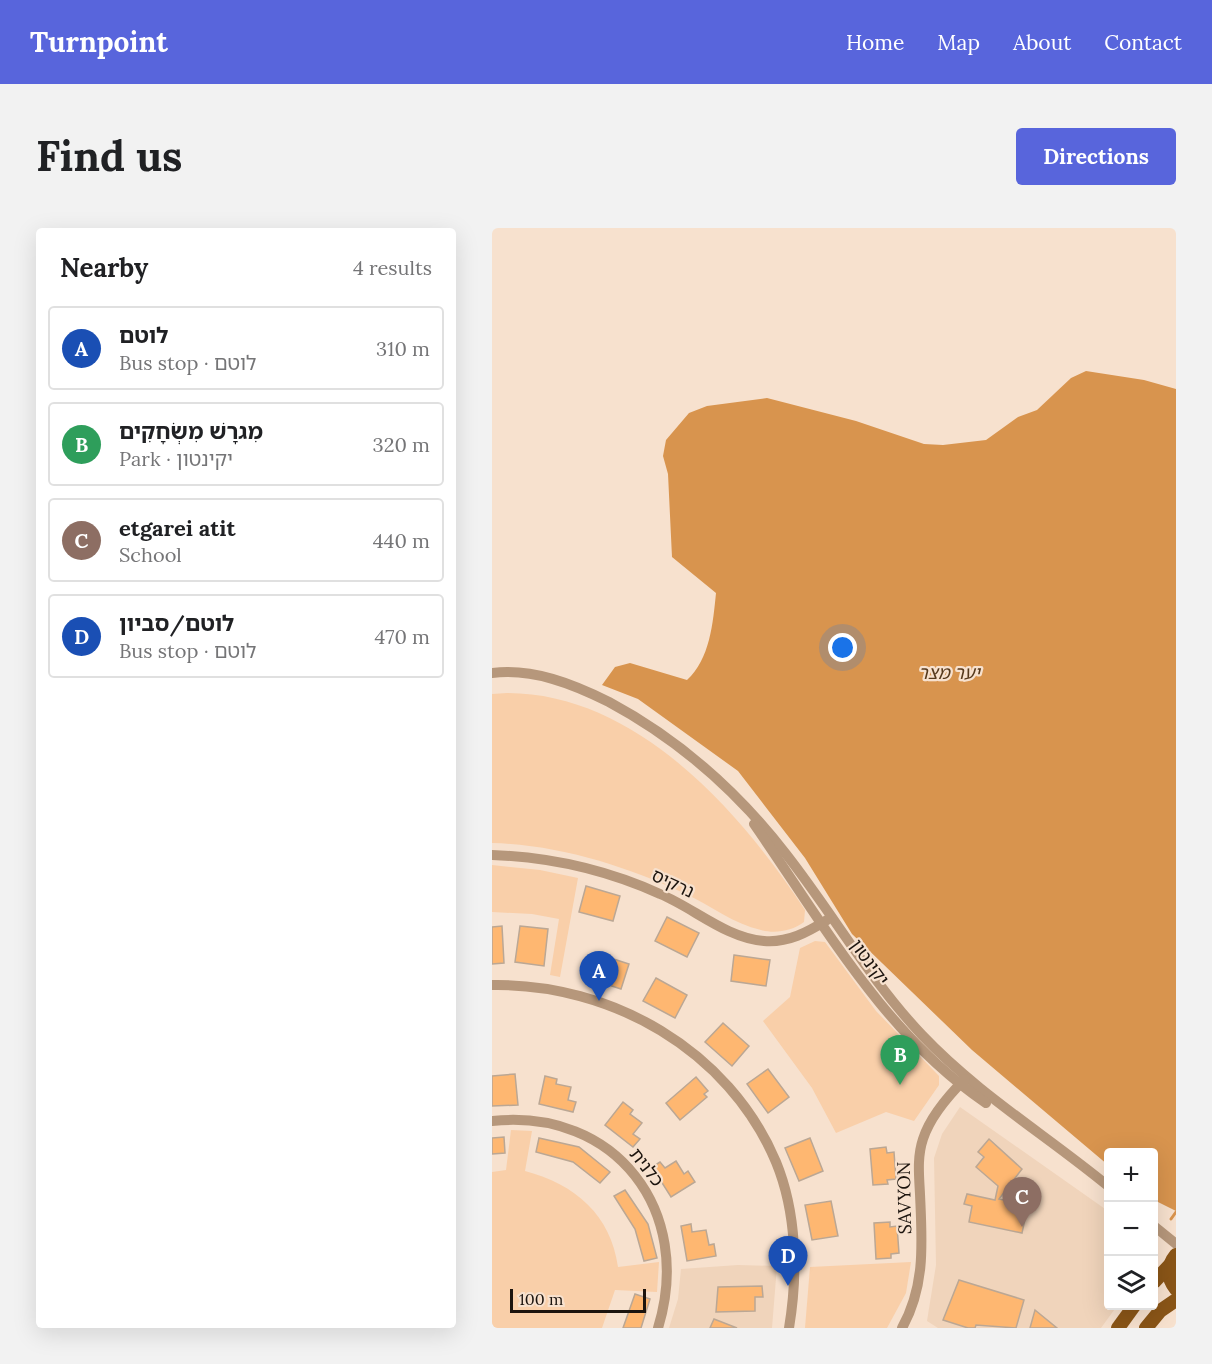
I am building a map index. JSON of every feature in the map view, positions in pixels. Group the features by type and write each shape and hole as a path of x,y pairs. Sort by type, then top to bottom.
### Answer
{"main road":[{"path":"1158,1277 1172,1261"},
{"path":"1172,1261 1169,1277 1176,1289"},
{"path":"1146,1328 1160,1311 1176,1300"},
{"path":"1118,1328 1131,1310"}],"street":[{"name":"יקינטון","path":"492,673 532,674 583,690 652,728 714,776 747,814 826,920 888,1014 923,1052 963,1081 998,1111 1035,1132 1104,1183"},
{"name":"נרקיס","path":"492,855 541,859 602,872 661,894 731,931 753,939 786,939 826,920"},
{"path":"492,985 548,988 611,1005 665,1033 688,1050 729,1088 763,1136 785,1191 794,1246 793,1296 789,1328"},
{"name":"SAVYON","path":"902,1328 917,1294 921,1273 919,1166 921,1146 933,1119 963,1081"},
{"name":"כלנית","path":"492,1121 544,1124 583,1134 613,1152 636,1174 652,1199 662,1227 667,1255 667,1282 658,1328"},
{"path":"1158,1230 1176,1244"},
{"path":"1163,1235 1172,1261"}],"shaded area":[{"path":"507,693 554,698 599,713 641,736 680,764 749,834 779,872 805,910 804,922 783,931 761,930 732,919 663,884 616,866 542,848 492,843 492,694"},
{"path":"492,865 540,870 578,878 560,977 550,975 559,919 532,914 492,912"},
{"path":"815,941 825,942 876,1011 939,1076 939,1085 914,1121 886,1112 836,1133 812,1088 763,1021 790,997 800,948"},
{"path":"960,1107 1104,1208 1104,1310 1114,1310 1101,1328 938,1328 927,1321 936,1265 934,1158 942,1134"},
{"path":"511,1130 532,1131 525,1171 560,1184 588,1204 608,1232 618,1267 659,1262 657,1292 615,1290 602,1328 492,1328 492,1172 506,1170"},
{"path":"911,1262 906,1293 887,1328 805,1328 810,1267"},
{"path":"738,1265 777,1266 772,1328 669,1328 678,1299 681,1269"}],"green space":[{"name":"יער מצר","path":"1086,371 1144,380 1176,389 1176,1211 1158,1202 1158,1148 1104,1148 1104,1162 972,1050 852,934 805,858 738,771 638,699 602,685 615,667 630,663 687,680 701,662 709,640 716,593 672,557 668,474 663,456 666,440 689,413 707,406 767,398 856,421 924,444 943,445 986,440 1018,417 1037,410 1071,378"}],"building":[{"path":"586,886 620,896 613,921 579,912"},
{"path":"667,917 699,933 687,957 655,941"},
{"path":"502,926 504,963 492,964 492,927"},
{"path":"520,926 548,929 544,966 515,962"},
{"path":"595,953 629,964 621,989 587,978"},
{"path":"734,955 770,960 766,986 731,981"},
{"path":"656,978 687,995 675,1018 643,1001"},
{"path":"723,1023 749,1046 732,1066 705,1042"},
{"path":"768,1069 789,1097 768,1113 747,1084"},
{"path":"515,1074 518,1105 492,1106 492,1076"},
{"path":"545,1076 557,1079 556,1084 571,1087 568,1100 576,1102 573,1112 539,1104"},
{"path":"696,1077 708,1091 704,1094 707,1097 680,1120 666,1103"},
{"path":"623,1102 633,1110 630,1114 642,1123 633,1134 640,1139 633,1147 605,1125"},
{"path":"504,1137 505,1153 492,1154 492,1138"},
{"path":"539,1138 579,1147 610,1172 600,1183 573,1162 536,1152"},
{"path":"810,1138 823,1171 799,1181 785,1148"},
{"path":"989,1139 1022,1169 999,1199 1028,1205 1022,1233 969,1222 972,1206 964,1204 967,1194 995,1200 998,1186 976,1167 984,1157 978,1152"},
{"path":"886,1147 887,1153 894,1152 896,1179 887,1180 888,1184 873,1185 870,1149"},
{"path":"676,1161 684,1174 688,1171 695,1182 671,1197 652,1167 660,1162 665,1168"},
{"path":"625,1190 648,1224 657,1258 644,1261 635,1229 614,1196"},
{"path":"831,1201 838,1236 812,1240 805,1205"},
{"path":"890,1222 890,1227 897,1226 899,1253 891,1254 891,1258 876,1259 874,1223"},
{"path":"691,1224 692,1232 706,1230 709,1245 714,1244 716,1256 687,1261 681,1226"},
{"path":"959,1280 1024,1300 1016,1328 976,1325 975,1328 968,1328 943,1320"},
{"path":"762,1286 763,1297 755,1297 755,1311 716,1312 718,1287"},
{"path":"635,1294 650,1299 641,1328 623,1328"},
{"path":"1035,1310 1057,1328 1030,1328"},
{"path":"714,1319 737,1328 710,1328"}],"waterway":[{"path":"1171,1219 1176,1212"}],"place":[{"name":"לוטם","path":"599,1001"},
{"name":"מִגרָשׁ מִשְׂחָקִים","path":"900,1085"},
{"name":"etgarei atit","path":"1022,1227"},
{"name":"לוטם/סביון","path":"788,1286"}]}
